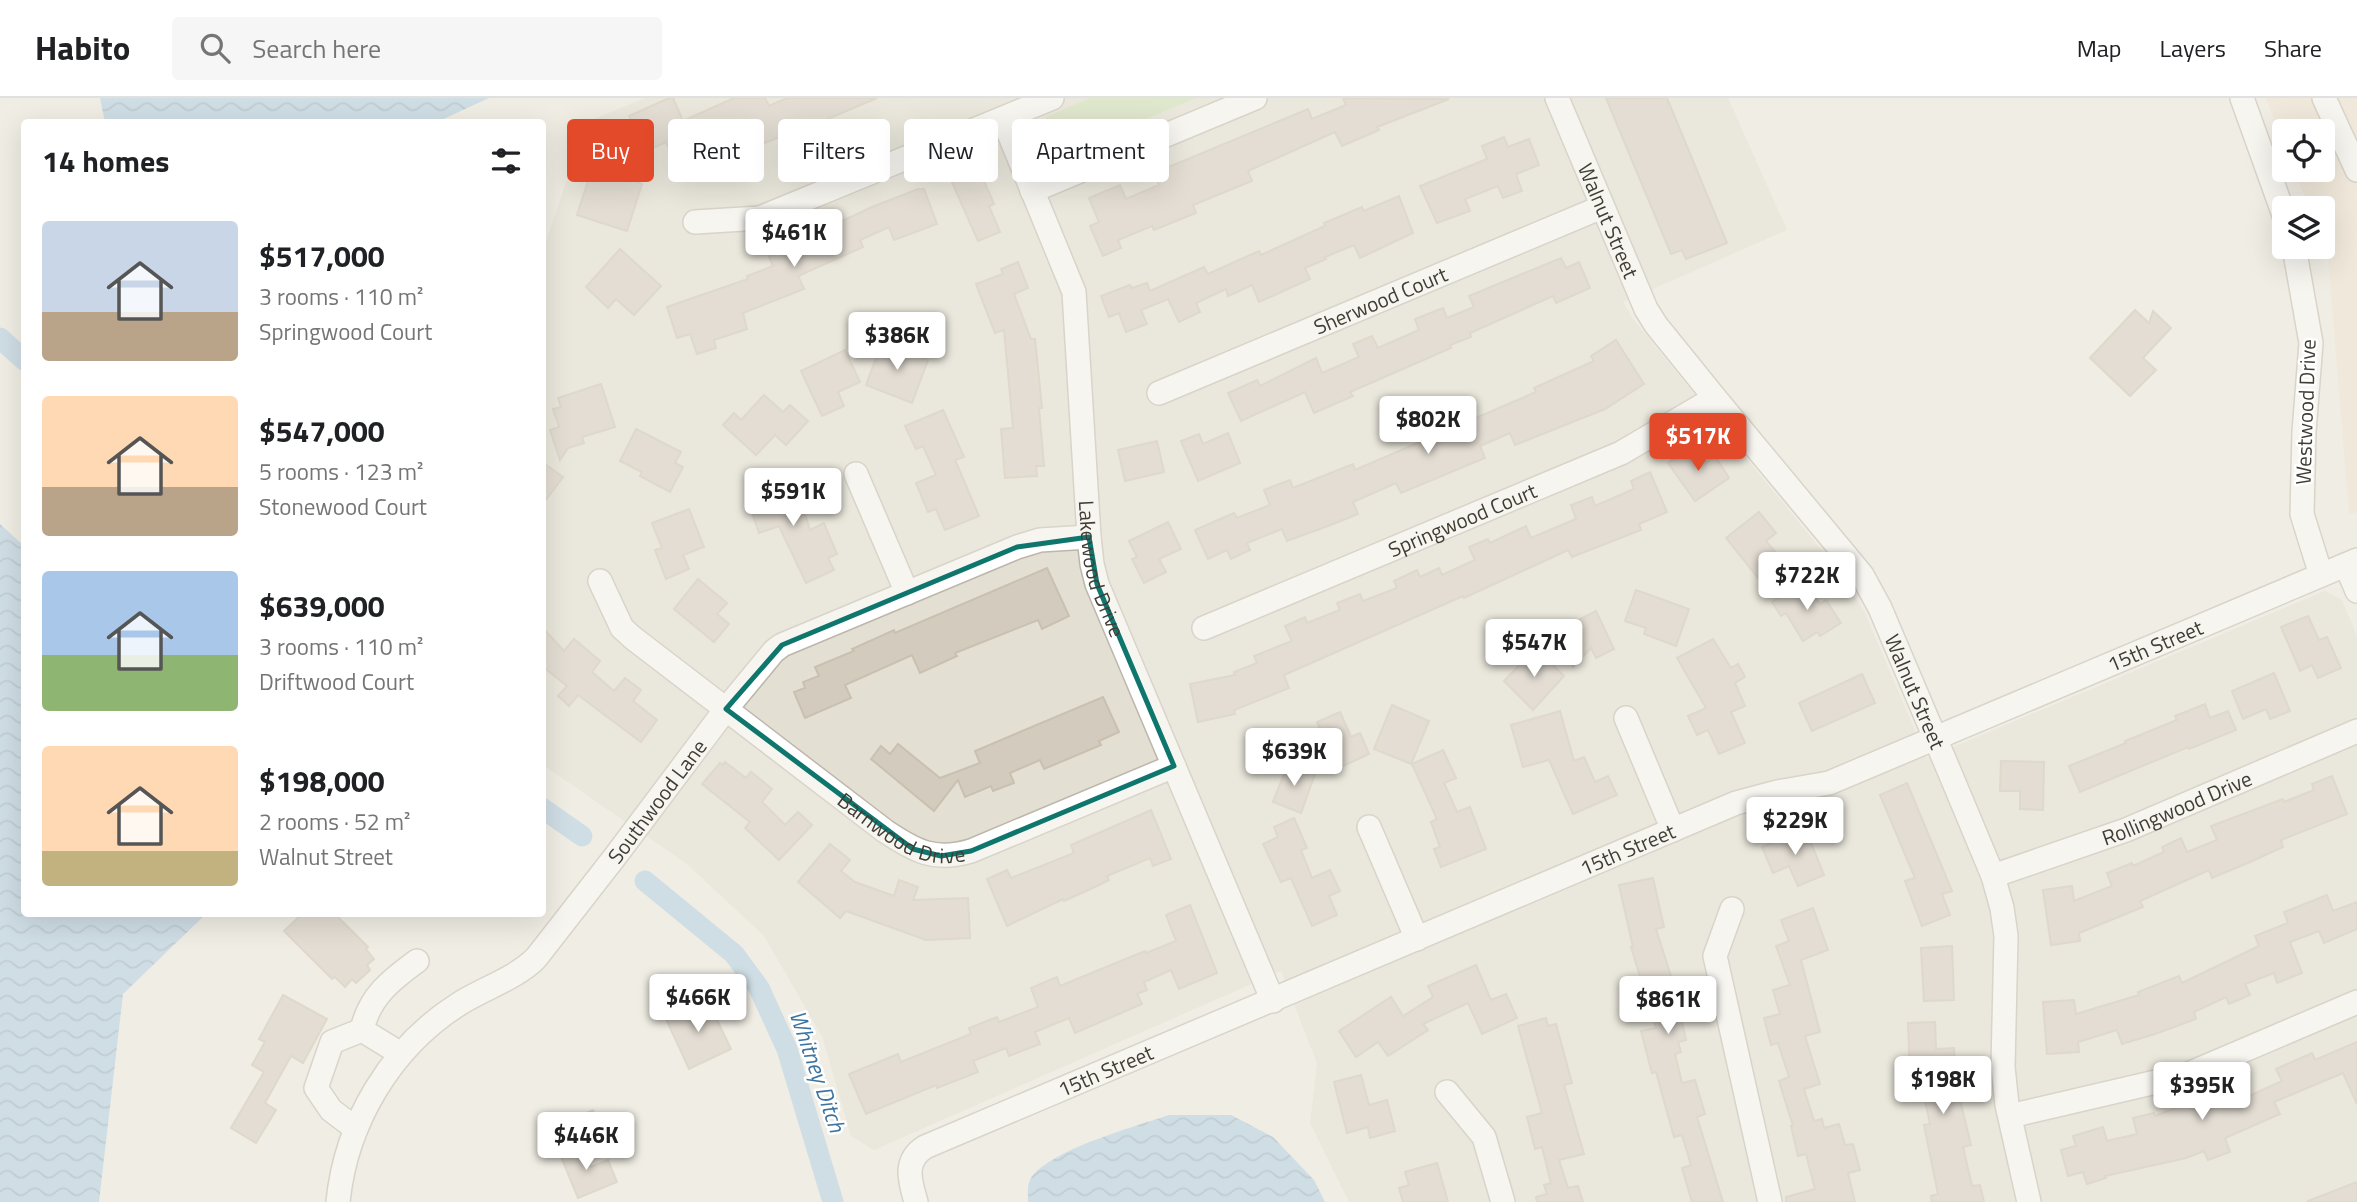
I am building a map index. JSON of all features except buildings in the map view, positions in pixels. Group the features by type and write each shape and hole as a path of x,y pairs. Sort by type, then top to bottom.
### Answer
{"street":[{"path":"695,222 760,218 1052,98"},
{"path":"1032,191 1255,98"},
{"name":"Walnut Street","path":"1557,98 1646,309 1656,325 1862,575 1880,608 1993,876 2002,908 2006,936 2003,1067 2010,1116 2029,1202"},
{"path":"2242,98 2277,196"},
{"path":"2324,98 2357,170"},
{"name":"Lakewood Drive","path":"1003,119 1074,292 1089,537 1097,584 1273,1001"},
{"name":"Sherwood Court","path":"1159,393 1602,207"},
{"name":"Westwood Drive","path":"2296,259 2311,343 2304,432 2302,514 2321,575"},
{"name":"Springwood Court","path":"1204,628 1620,453 1715,398"},
{"path":"856,474 907,593"},
{"name":"Southwood Lane","path":"338,1202 345,1162 356,1129 375,1090 401,1054 433,1023 458,1004 522,971 536,958 760,665 782,645 1017,547 1040,540 1089,537"},
{"path":"2352,563 2357,591"},
{"name":"15th Street","path":"916,1202 910,1165 918,1152 925,1147 1673,830 1757,797 1829,783 2352,563"},
{"name":"Barnwood Drive","path":"600,581 622,628 884,831 913,849 933,856 971,851 1174,766"},
{"path":"1626,718 1673,830"},
{"name":"Rollingwood Drive","path":"1993,876 2126,830 2357,731"},
{"path":"1369,827 1417,939"},
{"path":"1732,909 1715,956 1770,1202"},
{"path":"362,1030 366,1011 392,979 417,961"},
{"path":"2010,1116 2186,1074 2357,1002"},
{"path":"362,1030 401,1054"},
{"path":"356,1129 331,1110 316,1088 332,1042 362,1030"},
{"path":"1447,1092 1484,1137 1503,1202"}],"highlighted area":[{"path":"1089,537 1097,584 1174,766 971,851 941,856 913,849 726,709 782,645 1017,547"}],"shaded area":[{"path":"645,98 1728,98 1787,230 1623,302 1633,319 1831,562 1864,611 1927,758 2325,591 2342,600 2357,636 2357,1202 1349,1202 1310,1123 1317,1063 1281,971 874,1150 851,1136 822,1036 764,936 687,864 546,767 546,241 567,180 654,182 654,119 594,119"},
{"path":"2266,98 2357,98 2357,512 2349,515 2328,259 2335,259 2335,196 2304,196 2299,182 2335,182 2335,119 2274,119"}],"green space":[{"path":"1090,98 1196,98 1146,119 1046,117"}],"water":[{"path":"100,98 489,98 444,119 104,119"},
{"path":"0,524 21,543 21,917 203,917 123,994 99,1202 0,1202"},
{"path":"1169,1115 1231,1115 1273,1137 1314,1180 1325,1202 1028,1202 1030,1180 1039,1169 1054,1159 1093,1141"}],"waterway":[{"name":"Whitney Ditch","path":"0,338 21,357"},
{"name":"Whitney Ditch","path":"546,811 582,836"},
{"name":"Whitney Ditch","path":"645,881 734,954 759,988 787,1049 833,1202"}]}
